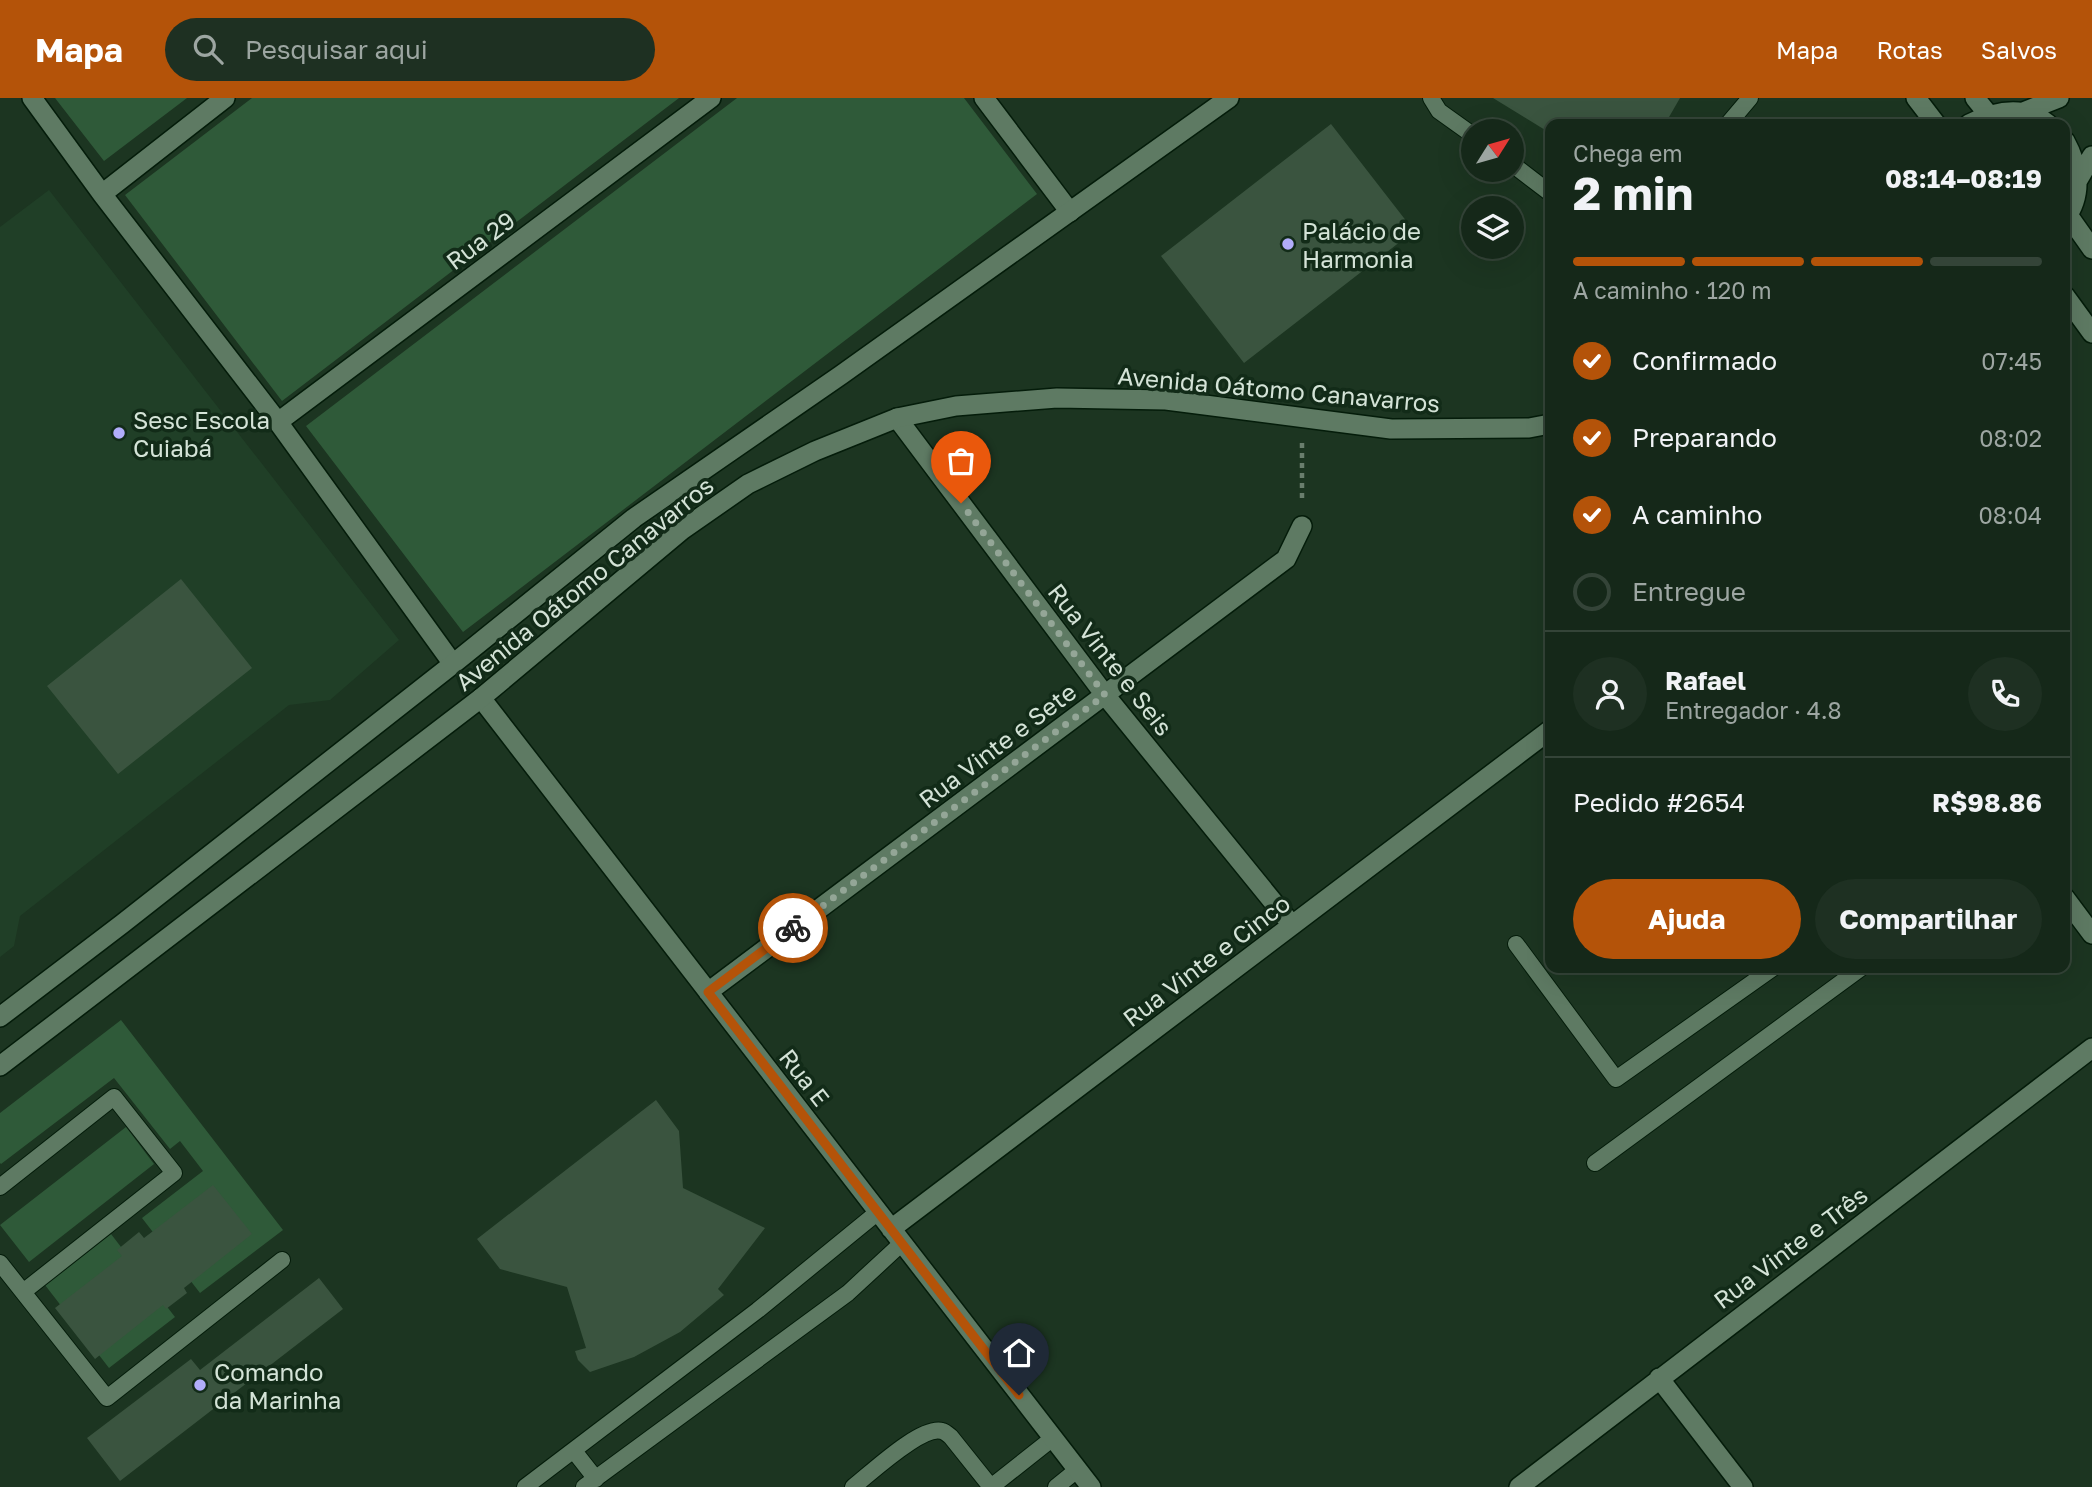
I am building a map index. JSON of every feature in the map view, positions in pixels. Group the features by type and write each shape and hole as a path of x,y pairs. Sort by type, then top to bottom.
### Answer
{"street":[{"path":"32,98 102,194 278,422 453,664"},
{"path":"102,194 225,98"},
{"name":"Rua 29","path":"278,422 711,98"},
{"path":"984,98 1070,212"},
{"name":"Avenida Oátomo Canavarros","path":"0,1017 453,664 634,518 841,375 1229,98"},
{"path":"1916,98 1932,119"},
{"path":"1975,98 1988,114"},
{"path":"2022,112 2059,98"},
{"path":"1978,119 2005,111 2022,112 2037,119"},
{"path":"2070,150 2078,180 2076,198 2070,211"},
{"path":"2078,180 2092,156"},
{"path":"2070,221 2092,249"},
{"path":"2070,303 2092,333"},
{"name":"Avenida Oátomo Canavarros","path":"0,1066 481,698 682,530 748,485 815,451 897,418 956,406 1057,398 1166,400 1391,429 1529,428 1545,425"},
{"name":"Rua Vinte e Seis","path":"897,418 1105,695 1292,925"},
{"name":"Rua Vinte e Sete","path":"708,992 1286,559 1302,526"},
{"name":"Rua E","path":"481,698 1091,1487"},
{"name":"Rua Vinte e Cinco","path":"897,1236 1292,925 1545,734"},
{"path":"2070,905 2092,934"},
{"name":"Rua Vinte e Três","path":"1519,1487 2092,1048"},
{"path":"1659,1378 1743,1487"}],"lane":[{"path":"1430,98 1439,111 1461,127"},
{"path":"1732,119 1749,98"},
{"path":"1524,173 1545,188"},
{"path":"1516,944 1616,1079 1766,973"},
{"path":"1595,1163 1854,973"},
{"path":"0,1188 114,1097 174,1173 23,1292"},
{"path":"525,1487 758,1310 878,1212"},
{"path":"574,1451 590,1483 848,1293 897,1236"},
{"path":"0,1263 107,1398 282,1260"},
{"path":"853,1487 919,1436 932,1431 943,1430 951,1437 991,1487 1053,1438"},
{"path":"1056,1487 1077,1470"}],"path":[{"path":"1302,418 1302,526"}],"shaded area":[{"path":"55,98 187,98 104,161"},
{"path":"252,98 679,98 282,401 125,195"},
{"path":"737,98 964,98 1037,194 463,632 306,426"},
{"name":"Sesc Escola Cuiabá","path":"49,190 399,640 330,700 289,705 20,916 14,946 0,957 0,227"},
{"path":"121,1020 283,1230 200,1293 142,1218 203,1171 180,1141 170,1149 114,1078 0,1163 0,1113"},
{"path":"126,1127 154,1164 29,1262 0,1225"},
{"path":"111,1234 175,1317 109,1368 45,1285"}],"building":[{"path":"1493,98 1680,98 1668,119 1545,119 1545,130"},
{"name":"Palácio de Harmonia","path":"1331,124 1414,231 1244,363 1161,256"},
{"path":"181,579 252,668 118,774 47,686"},
{"path":"656,1100 679,1131 683,1188 765,1228 718,1289 724,1295 680,1332 634,1357 590,1372 578,1360 575,1351 586,1348 567,1287 500,1269 477,1239"},
{"path":"213,1185 252,1234 184,1288 187,1293 166,1309 163,1305 95,1359 55,1308 122,1256 117,1250 139,1232 144,1238"},
{"name":"Comando da Marinha","path":"319,1278 343,1309 120,1481 87,1438 191,1359 200,1370"}],"way so far":[{"path":"793,928 1105,695 961,503"}],"place":[{"name":"Palácio de Harmonia","path":"1288,244"},
{"name":"Sesc Escola Cuiabá","path":"119,433"},
{"name":"Comando da Marinha","path":"200,1385"}],"route":[{"path":"793,928 708,992 1019,1395"}]}
